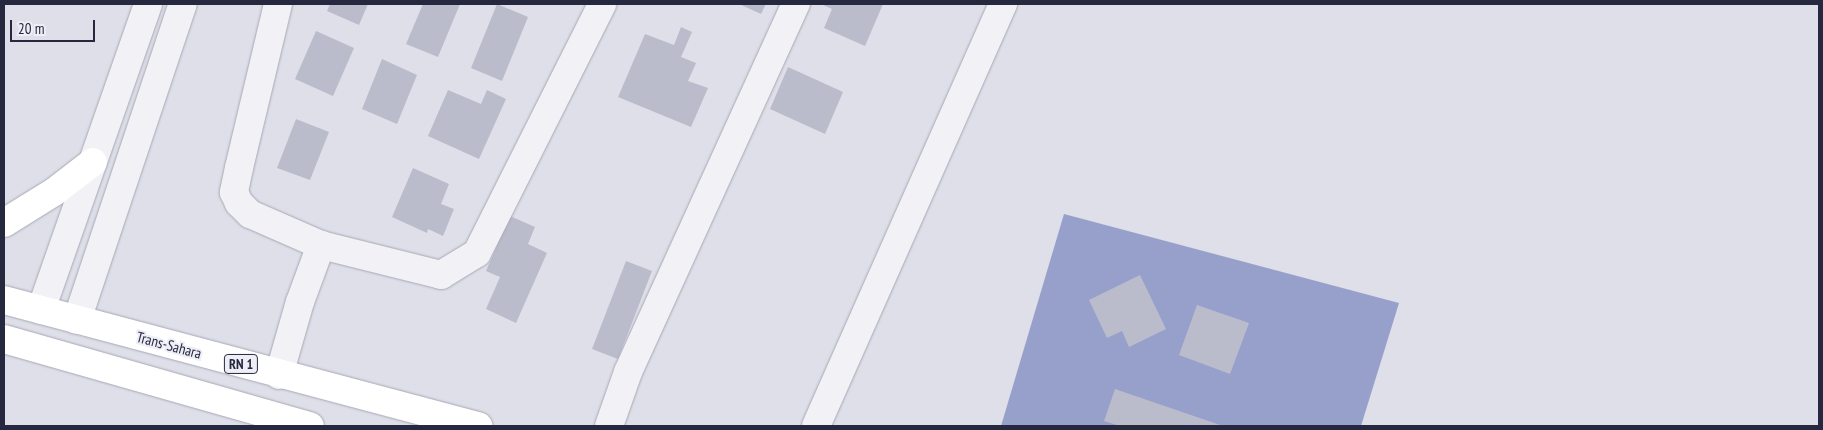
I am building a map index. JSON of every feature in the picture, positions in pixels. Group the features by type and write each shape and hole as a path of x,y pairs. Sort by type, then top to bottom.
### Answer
{"highway":[{"path":"4,222 54,192 93,162"},
{"name":"Trans-Sahara","path":"17,300 76,320 279,375 479,426"},
{"path":"4,339 310,426"}],"street":[{"path":"17,300 93,162 148,4"},
{"path":"76,320 183,4"},
{"path":"278,4 234,192 239,204 250,214 321,245 441,275 477,253 602,4"},
{"path":"609,426 628,372 796,4"},
{"path":"816,426 1003,4"},
{"path":"279,375 300,302 321,245"}],"water":[{"path":"1064,214 1399,303 1361,426 1001,426"}],"building":[{"path":"330,4 368,4 359,25 327,11"},
{"path":"423,4 460,4 438,57 406,44"},
{"path":"497,4 528,17 502,81 471,68"},
{"path":"739,4 766,4 761,14"},
{"path":"821,4 883,4 865,46 824,28 832,9"},
{"path":"681,27 692,32 681,57 696,63 688,81 708,88 691,127 618,97 645,34 674,45"},
{"path":"316,31 354,48 333,96 295,79"},
{"path":"382,59 417,75 397,124 362,109"},
{"path":"788,67 843,92 825,134 770,109"},
{"path":"448,90 481,104 487,90 506,99 479,159 428,136"},
{"path":"296,119 329,132 310,180 277,168"},
{"path":"413,168 449,184 441,204 454,209 443,236 428,229 427,233 392,217"},
{"path":"510,216 535,227 528,244 547,253 516,323 486,309 500,277 486,271"},
{"path":"626,261 652,271 618,359 592,349"},
{"path":"1140,275 1166,329 1129,347 1122,331 1107,338 1089,300"},
{"path":"1197,305 1249,323 1230,374 1179,355"},
{"path":"1115,389 1223,426 1120,426 1104,421"}]}
